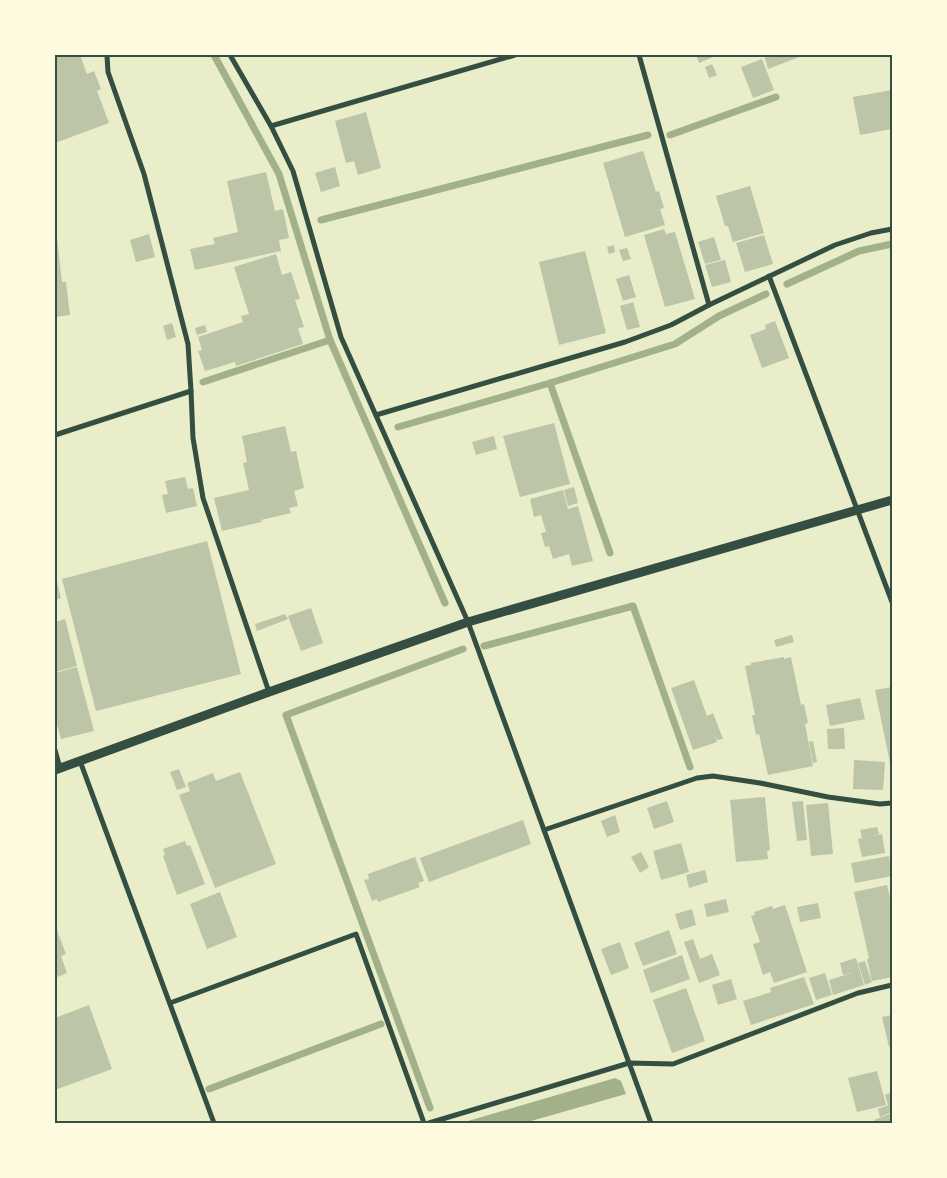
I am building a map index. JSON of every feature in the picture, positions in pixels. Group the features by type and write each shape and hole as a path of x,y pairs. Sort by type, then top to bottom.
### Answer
{"street":[{"path":"109,55 107,56 108,72 144,174 188,344 192,438 204,498 268,692"},
{"path":"230,55 271,126 293,172 341,337 468,622 651,1123"},
{"path":"271,126 515,55"},
{"path":"639,55 709,305"},
{"path":"376,415 625,342 671,325 835,245 871,233 892,229"},
{"path":"769,276 892,602"},
{"path":"55,435 191,392"},
{"path":"55,750 58,769 268,692 468,622 892,500"},
{"path":"80,761 214,1123"},
{"path":"544,830 697,778 713,776 760,783 828,797 880,804 892,803"},
{"path":"170,1003 356,934 424,1123"},
{"path":"428,1123 629,1063 673,1064 858,993 892,985"}],"shaded area":[{"path":"615,1078 621,1081 626,1094 524,1123 461,1123"}],"building":[{"path":"55,55 80,55 87,74 94,71 101,89 97,91 109,123 55,143"},
{"path":"696,55 718,55 699,63"},
{"path":"764,55 804,55 768,69"},
{"path":"762,59 774,90 753,98 741,67"},
{"path":"712,64 717,75 709,78 705,67"},
{"path":"892,90 892,129 860,135 853,97"},
{"path":"366,112 381,168 358,175 354,161 346,163 335,121"},
{"path":"643,151 656,192 659,191 664,208 660,209 665,225 625,237 603,163"},
{"path":"335,167 340,186 321,192 315,173"},
{"path":"266,172 275,211 283,209 289,238 279,240 281,251 195,270 190,249 215,244 213,238 238,232 227,181"},
{"path":"750,186 764,233 733,242 728,226 725,226 716,196"},
{"path":"664,229 666,234 675,232 695,299 665,307 644,235"},
{"path":"55,230 62,282 66,282 70,315 55,317"},
{"path":"149,234 155,257 136,262 130,240"},
{"path":"764,235 773,264 745,272 736,243"},
{"path":"714,237 721,260 705,264 698,242"},
{"path":"614,245 615,252 609,254 607,247"},
{"path":"627,248 631,259 623,261 619,250"},
{"path":"585,251 606,333 559,345 539,262"},
{"path":"276,254 282,275 291,272 300,299 295,300 304,327 298,328 303,344 236,366 235,362 205,371 198,351 202,350 198,337 243,322 241,316 249,314 234,267"},
{"path":"725,260 731,282 712,287 705,265"},
{"path":"629,275 636,297 623,301 616,279"},
{"path":"633,302 640,327 627,330 620,306"},
{"path":"775,321 789,358 762,368 750,335 766,329 765,325"},
{"path":"172,323 176,337 167,340 163,326"},
{"path":"205,325 207,332 197,335 195,328"},
{"path":"554,423 570,484 520,497 503,436"},
{"path":"285,426 291,452 296,451 304,488 294,491 298,506 289,508 291,513 222,531 214,498 249,490 243,463 247,462 242,436"},
{"path":"494,436 497,449 476,455 472,442"},
{"path":"185,477 188,489 193,488 197,506 166,513 162,495 168,494 165,481"},
{"path":"574,487 578,503 568,506 564,490"},
{"path":"563,490 568,509 578,506 593,561 572,566 569,554 553,559 549,546 545,547 541,533 546,532 541,515 534,517 530,499"},
{"path":"207,541 241,674 96,711 62,579"},
{"path":"57,582 61,598 55,600 55,583"},
{"path":"311,608 323,643 301,651 288,616"},
{"path":"285,614 288,619 257,631 255,624"},
{"path":"65,619 77,666 55,672 55,622"},
{"path":"792,635 794,642 776,647 774,640"},
{"path":"784,657 784,659 791,657 801,705 804,704 808,723 805,724 813,766 768,775 759,734 756,735 752,715 755,715 745,666 751,665 751,663"},
{"path":"77,667 94,731 61,739 55,717 55,673"},
{"path":"694,680 707,716 713,713 723,739 717,740 714,734 717,742 693,750 671,688"},
{"path":"892,687 892,762 890,763 875,690"},
{"path":"860,698 865,719 830,726 826,705"},
{"path":"844,728 845,749 828,749 827,729"},
{"path":"813,741 817,762 813,763 809,742"},
{"path":"854,760 885,762 883,790 853,789"},
{"path":"179,769 186,787 177,790 170,772"},
{"path":"240,772 276,864 215,888 179,795 190,791 187,783 213,773 216,781"},
{"path":"765,797 770,850 767,851 768,859 736,862 730,800"},
{"path":"667,801 674,822 654,829 647,808"},
{"path":"803,801 807,840 797,841 792,802"},
{"path":"828,803 833,854 811,856 806,805"},
{"path":"615,815 620,832 607,837 601,821"},
{"path":"523,820 531,844 429,882 420,858"},
{"path":"877,827 879,834 866,837 882,834 885,853 862,857 858,839 862,838 860,830"},
{"path":"185,841 187,846 190,845 205,884 177,895 163,856 165,855 163,849"},
{"path":"681,843 689,872 661,880 653,851"},
{"path":"641,852 649,867 640,873 631,857"},
{"path":"889,856 892,876 855,883 851,863"},
{"path":"415,857 424,881 418,883 420,887 378,902 377,899 372,901 364,880 369,879 368,874"},
{"path":"705,870 708,882 689,888 686,875"},
{"path":"887,885 892,905 892,977 872,981 867,959 869,958 854,892"},
{"path":"220,892 237,937 207,949 190,904"},
{"path":"726,899 729,912 707,917 704,904"},
{"path":"818,903 821,918 800,922 797,907"},
{"path":"785,905 807,972 774,983 770,972 763,975 753,944 760,942 751,916 755,915 754,912 772,906 773,909"},
{"path":"692,909 696,925 680,930 675,914"},
{"path":"55,925 66,954 61,956 67,973 58,977 55,968"},
{"path":"669,930 677,954 643,966 634,943"},
{"path":"693,939 700,959 712,954 720,975 699,983 684,942"},
{"path":"620,942 629,968 611,975 601,949"},
{"path":"682,955 690,979 651,993 643,970"},
{"path":"856,958 864,985 833,995 829,980 855,972 843,975 840,963"},
{"path":"865,961 872,982 865,985 858,963"},
{"path":"825,973 832,995 816,1000 809,978"},
{"path":"804,977 814,1004 751,1025 743,1001 771,992 770,988"},
{"path":"731,979 737,999 718,1005 712,985"},
{"path":"686,988 705,1041 672,1053 653,1000"},
{"path":"89,1005 112,1069 55,1090 55,1018"},
{"path":"892,1015 892,1047 889,1047 882,1017"},
{"path":"877,1071 886,1105 857,1112 848,1078"},
{"path":"892,1092 892,1112 880,1117 878,1109 888,1105 885,1095"},
{"path":"892,1113 892,1123 876,1123 874,1120"}],"waterway":[{"path":"214,55 279,174 330,340 445,603"},
{"path":"670,135 776,97"},
{"path":"321,220 648,135"},
{"path":"787,284 859,251 892,244"},
{"path":"398,427 675,344 719,316 766,294"},
{"path":"203,382 330,340"},
{"path":"550,383 610,553"},
{"path":"484,646 633,606 690,767"},
{"path":"430,1108 286,715 463,649"},
{"path":"209,1089 381,1024"}]}
